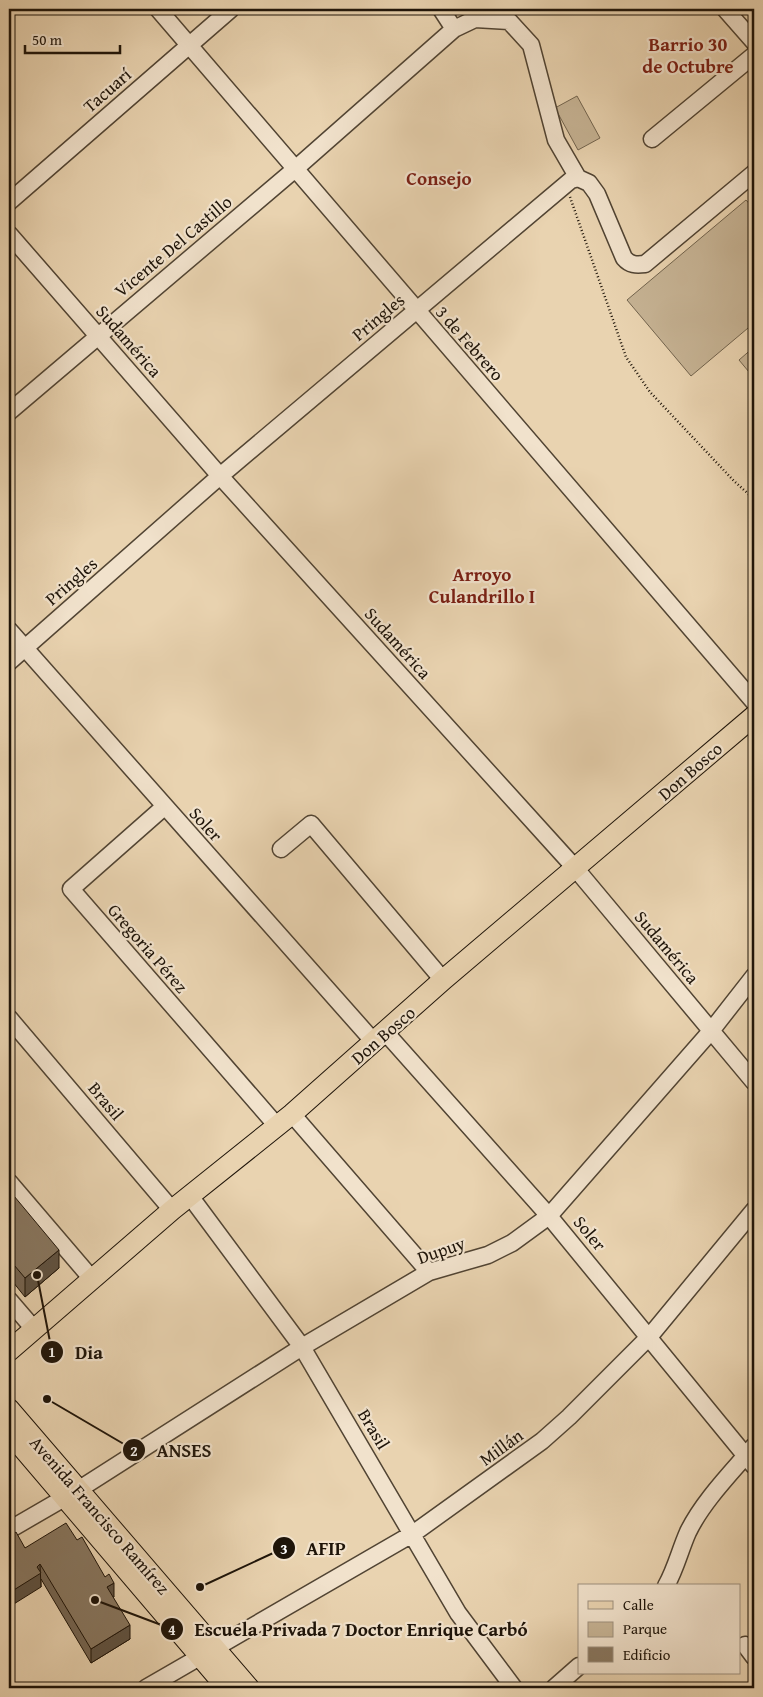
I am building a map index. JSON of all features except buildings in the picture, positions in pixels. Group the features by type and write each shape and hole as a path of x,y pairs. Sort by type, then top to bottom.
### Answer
{"main road":[{"name":"Don Bosco","path":"9,1351 172,1210 285,1120 380,1038 443,980 754,716"},
{"name":"Avenida Francisco Ramírez","path":"9,1409 72,1494 207,1652 249,1688"},
{"name":"Avenida Francisco Ramírez","path":"9,1432 72,1494"},
{"name":"Avenida Francisco Ramírez","path":"207,1652 227,1688"}],"street":[{"name":"3 de Febrero","path":"158,9 294,170 754,702"},
{"name":"Tacuarí","path":"9,202 232,9"},
{"path":"441,9 454,30"},
{"path":"725,9 754,42"},
{"path":"512,15 531,45 556,140 572,181 589,182 597,194 624,258 629,264 645,264 754,173"},
{"name":"Vicente Del Castillo","path":"9,412 294,170 454,30 475,19 512,15"},
{"path":"652,139 754,55"},
{"name":"Pringles","path":"9,662 220,476 572,181"},
{"name":"Sudamérica","path":"9,234 220,476 576,869 710,1032 754,1082"},
{"name":"Soler","path":"9,630 164,807 549,1216 751,1456"},
{"name":"Gregoria Pérez","path":"164,807 71,889 285,1120"},
{"path":"280,849 311,824 443,980"},
{"name":"Dupuy","path":"9,1530 72,1494 302,1347 429,1272 488,1255 512,1243 549,1216 710,1032 754,976"},
{"name":"Brasil","path":"9,1018 172,1210"},
{"path":"285,1120 429,1272"},
{"path":"9,1182 92,1279"},
{"name":"Brasil","path":"190,1196 302,1347 414,1533 458,1613 514,1688"},
{"name":"Millán","path":"146,1688 414,1533 542,1441 569,1417 650,1336 754,1210"},
{"path":"9,1300 34,1329"},
{"path":"667,1584 676,1567 688,1532 700,1512 751,1456"},
{"path":"554,1688 578,1667"}],"path":[{"path":"572,181 626,357 650,392 734,481 754,499"}],"green space":[{"path":"577,96 600,138 578,150 555,108"},
{"path":"746,200 754,209 754,323 691,376 627,300"},
{"path":"754,347 754,378 739,360"}],"place":[{"name":"Dia","path":"37,1275"},
{"name":"ANSES","path":"47,1399"},
{"name":"AFIP","path":"200,1587"},
{"name":"Escuela Privada 7 Doctor Enrique Carbó","path":"95,1600"}],"district":[{"name":"Barrio 30 de Octubre","path":"688,55"},
{"name":"Consejo","path":"439,178"},
{"name":"Arroyo Culandrillo I","path":"482,585"}]}
